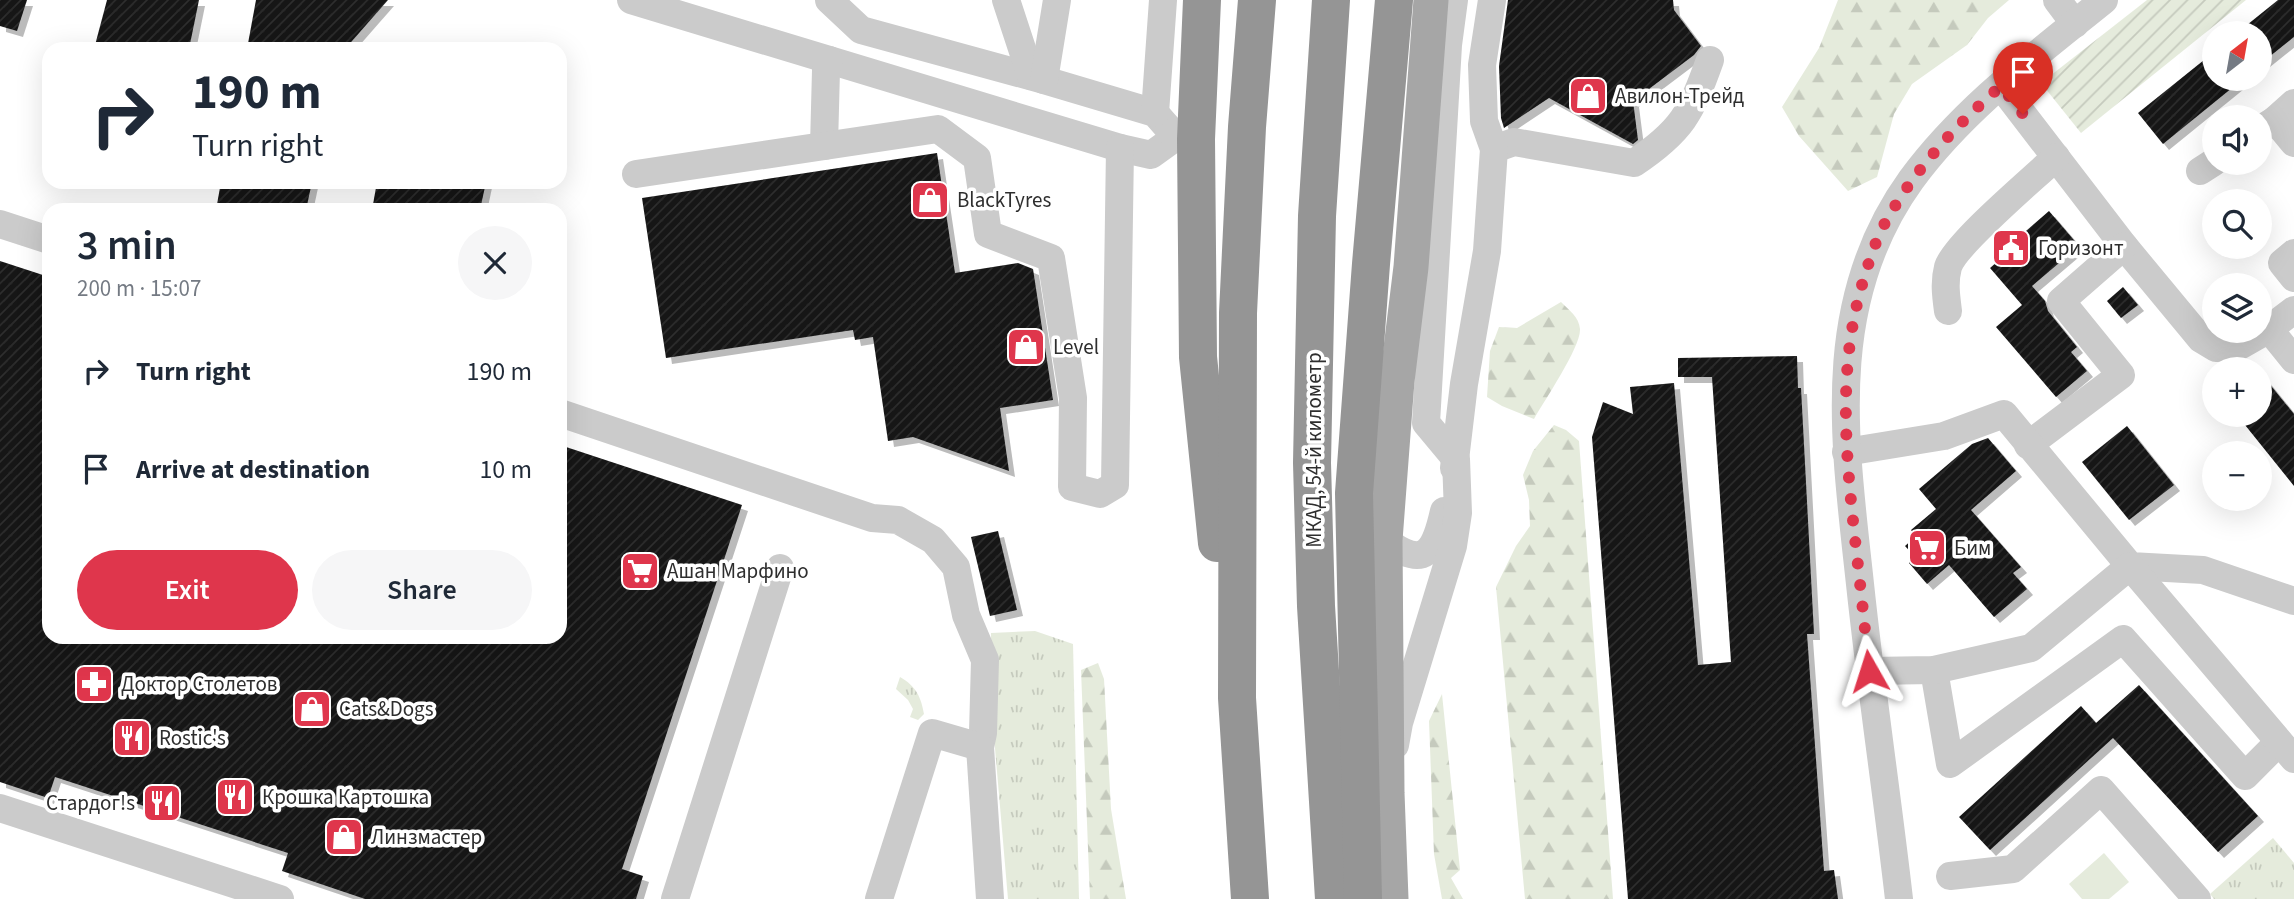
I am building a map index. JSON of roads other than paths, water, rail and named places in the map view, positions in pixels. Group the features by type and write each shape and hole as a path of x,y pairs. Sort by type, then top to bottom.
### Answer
{"highway":[{"path":"1202,0 1186,138 1199,358 1210,483 1237,698 1250,899"},
{"path":"1237,698 1238,313 1247,127 1257,0"},
{"name":"МКАД, 54-й километр","path":"1331,0 1317,216 1312,464 1316,606 1334,899"},
{"path":"1363,899 1354,493 1394,0"}],"main road":[{"path":"1391,899 1387,793 1385,540 1396,381 1411,267 1431,0"}],"street":[{"path":"631,0 1119,148 1151,155 1186,138 1155,113 861,30 829,0"},
{"path":"1005,0 1038,78"},
{"path":"1038,78 1057,0"},
{"path":"1155,113 1163,0"},
{"path":"1387,793 1399,723 1453,546 1458,513 1456,459 1426,424 1448,45 1454,0"},
{"path":"1385,540 1396,549 1413,555 1426,553 1433,547 1456,459 1464,384 1486,251 1494,149 1484,121 1482,65 1492,0"},
{"path":"2057,0 2075,24"},
{"path":"1899,899 1869,671 1846,452 1844,396 1853,318 1872,252 1884,224 1910,181 1944,139 2001,86 2104,0"},
{"path":"824,146 826,70 829,60"},
{"path":"1494,149 1514,142 1634,163 1662,144 1684,121 1710,60"},
{"path":"2001,86 2124,246 2202,340"},
{"path":"2276,118 2294,143"},
{"path":"636,174 937,129 977,158 988,234 1051,258 1073,398 1072,486 1100,494 1115,485 1119,148"},
{"path":"1948,311 1945,288 1948,265 1963,244 2056,157"},
{"path":"0,223 42,238"},
{"path":"2028,445 2121,375 2061,302 2124,246"},
{"path":"2294,253 2282,263 2294,278"},
{"path":"2272,327 2294,310"},
{"path":"2272,333 2294,360"},
{"path":"2208,343 2216,348 2244,343"},
{"path":"1846,452 1944,436 2004,414 2287,750 2245,776 2123,639 1950,764 1934,670"},
{"path":"567,415 872,518 898,520 933,540 956,567 966,615 985,660 983,733 980,747 990,899"},
{"path":"1869,671 1934,670 2031,648 2130,566 2203,570 2294,601"},
{"path":"675,899 780,568"},
{"path":"879,899 932,733 980,747"},
{"path":"1950,876 2013,869 2101,790 2197,899"},
{"path":"0,808 280,899"}],"place":[{"name":"Авилон-Трейд","path":"1588,96"},
{"name":"BlackTyres","path":"930,200"},
{"name":"Горизонт","path":"2011,248"},
{"name":"Level","path":"1026,347"},
{"name":"Бим","path":"1927,548"},
{"name":"Ашан Марфино","path":"640,571"},
{"name":"Доктор Столетов","path":"94,684"},
{"name":"Cats&Dogs","path":"312,709"},
{"name":"Rostic's","path":"132,738"},
{"name":"Крошка Картошка","path":"235,797"},
{"name":"Стардог!s","path":"162,803"},
{"name":"Линзмастер","path":"344,837"}]}
